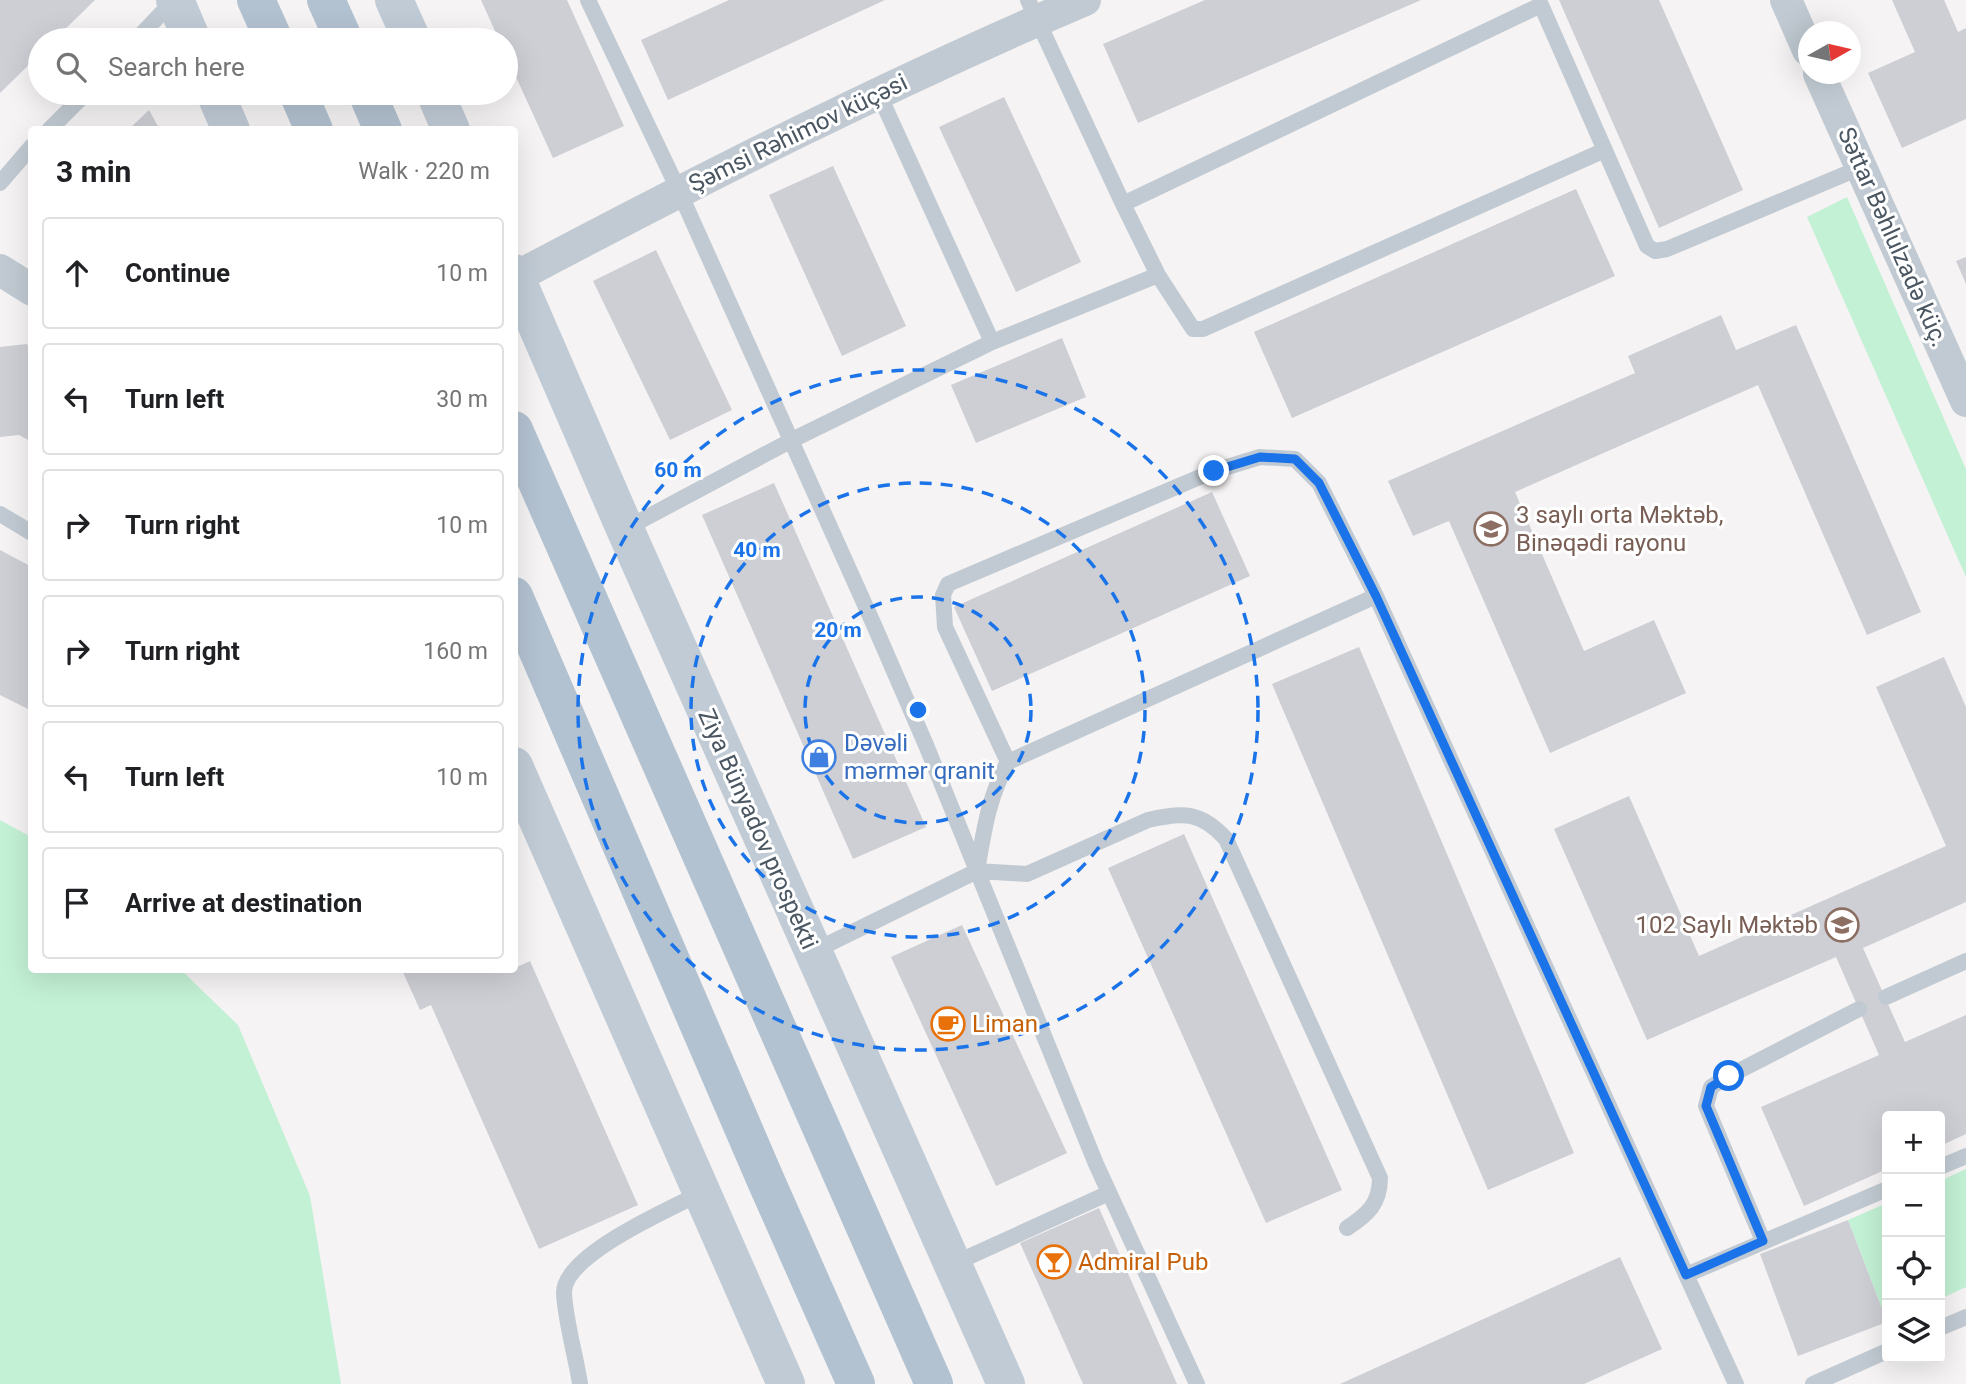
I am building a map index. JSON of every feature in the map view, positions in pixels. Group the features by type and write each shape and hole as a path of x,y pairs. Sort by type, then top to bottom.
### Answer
{"main road":[{"path":"174,0 187,28"},
{"path":"256,0 269,28"},
{"path":"326,0 339,28"},
{"path":"394,0 407,28"},
{"path":"220,105 229,126"},
{"path":"303,105 313,126"},
{"path":"440,105 449,126"},
{"name":"Ziya Bünyadov prospekti","path":"518,282 812,952 1006,1384"},
{"path":"518,439 934,1384"},
{"path":"518,605 856,1384"},
{"path":"518,775 786,1384"}],"street":[{"name":"Şəmsi Rəhimov küçəsi","path":"518,273 878,92 1032,10 1085,0"},
{"path":"1786,0 1798,27"},
{"name":"Səttar Bəhlulzadə küç.","path":"1824,84 1966,401"},
{"path":"0,270 28,288"}],"lane":[{"path":"147,28 174,0"},
{"path":"588,0 679,191 792,440 926,745 1109,1193 1197,1384"},
{"path":"1123,204 1540,3 1647,246 1655,251 1667,249 1862,166"},
{"path":"1032,10 1158,275 1193,329 1203,329 1605,150"},
{"path":"878,92 992,342"},
{"path":"52,126 74,105"},
{"path":"0,183 28,151"},
{"path":"625,529 792,440 992,342 1158,275"},
{"path":"1008,762 945,627 943,595 948,584 1214,471 1260,457 1295,459 1319,483 1376,596 1736,1384"},
{"path":"0,514 28,531"},
{"path":"977,871 987,809 997,781 1008,762 1376,596"},
{"path":"812,952 977,871 1027,874 1148,820 1167,816 1189,814 1213,825 1226,839 1380,1178 1380,1192 1373,1208 1347,1228"},
{"path":"1886,997 1966,961"},
{"path":"1763,1241 1706,1106 1711,1087 1859,1009"},
{"path":"1945,1165 1966,1156"},
{"path":"1686,1275 1882,1191"},
{"path":"580,1384 564,1290 570,1273 602,1245 701,1193"},
{"path":"953,1264 1109,1193"},
{"path":"1945,1326 1966,1317"},
{"path":"1812,1384 1882,1353"}],"green space":[{"path":"1847,197 1966,469 1966,577 1807,217"},
{"path":"0,820 28,835 28,973 184,973 238,1025 310,1196 341,1384 0,1384"},
{"path":"1966,1169 1966,1287 1945,1297 1945,1237 1945,1179"},
{"path":"1882,1205 1882,1309 1848,1220"}],"building":[{"path":"0,0 95,0 66,28 28,28 28,66 0,93"},
{"path":"481,0 567,0 624,126 553,158 518,81 518,28 494,28"},
{"path":"729,0 885,0 668,100 641,40"},
{"path":"1205,0 1421,0 1138,123 1103,44"},
{"path":"1559,0 1659,0 1743,190 1659,228"},
{"path":"1892,0 1944,0 1958,32 1966,28 1966,119 1902,148 1868,73 1915,52"},
{"path":"1004,97 1081,262 1016,292 939,127"},
{"path":"149,110 158,126 132,126"},
{"path":"833,166 906,326 842,356 769,195"},
{"path":"1576,189 1615,276 1292,418 1254,332"},
{"path":"656,250 732,410 670,440 593,281"},
{"path":"1966,257 1966,284 1956,261"},
{"name":"3 saylı orta Məktəb, Binəqədi rayonu","path":"1721,315 1736,350 1796,325 1921,612 1867,635 1758,385 1515,492 1584,651 1654,620 1686,693 1550,753 1449,521 1413,536 1388,481 1635,373 1628,356"},
{"path":"1062,338 1086,397 976,443 951,385"},
{"path":"28,345 28,440 19,435 0,437 0,347"},
{"path":"774,483 926,827 853,859 702,515"},
{"path":"1212,492 1250,576 992,691 954,607"},
{"path":"0,550 28,565 28,709 0,695"},
{"path":"1359,647 1574,1153 1488,1190 1272,684"},
{"name":"102 Saylı Məktəb","path":"1944,657 1966,707 1966,902 1863,948 1905,1042 1966,1015 1966,1134 1945,1144 1945,1111 1882,1111 1882,1171 1804,1206 1761,1107 1879,1055 1836,957 1647,1040 1554,829 1629,796 1699,956 1946,846 1876,687"},
{"path":"1184,834 1342,1190 1266,1223 1108,868"},
{"path":"962,925 1067,1153 996,1186 891,957"},
{"path":"530,961 638,1205 539,1249 431,1005 420,1010 403,973 518,973 518,966"},
{"path":"1099,1208 1177,1384 1083,1384 1020,1243"},
{"path":"1848,1220 1882,1309 1882,1324 1798,1356 1760,1254"},
{"path":"1620,1257 1662,1349 1584,1384 1340,1384"}],"place":[{"name":"3 saylı orta Məktəb, Binəqədi rayonu","path":"1491,529"},
{"name":"Dəvəli mərmər qranit","path":"819,757"},
{"name":"102 Saylı Məktəb","path":"1842,925"},
{"name":"Liman","path":"948,1024"},
{"name":"Admiral Pub","path":"1054,1262"}],"route":[{"path":"1214,471 1260,457 1295,459 1319,483 1376,596 1686,1275 1763,1241 1706,1106 1711,1087 1729,1076"}]}
